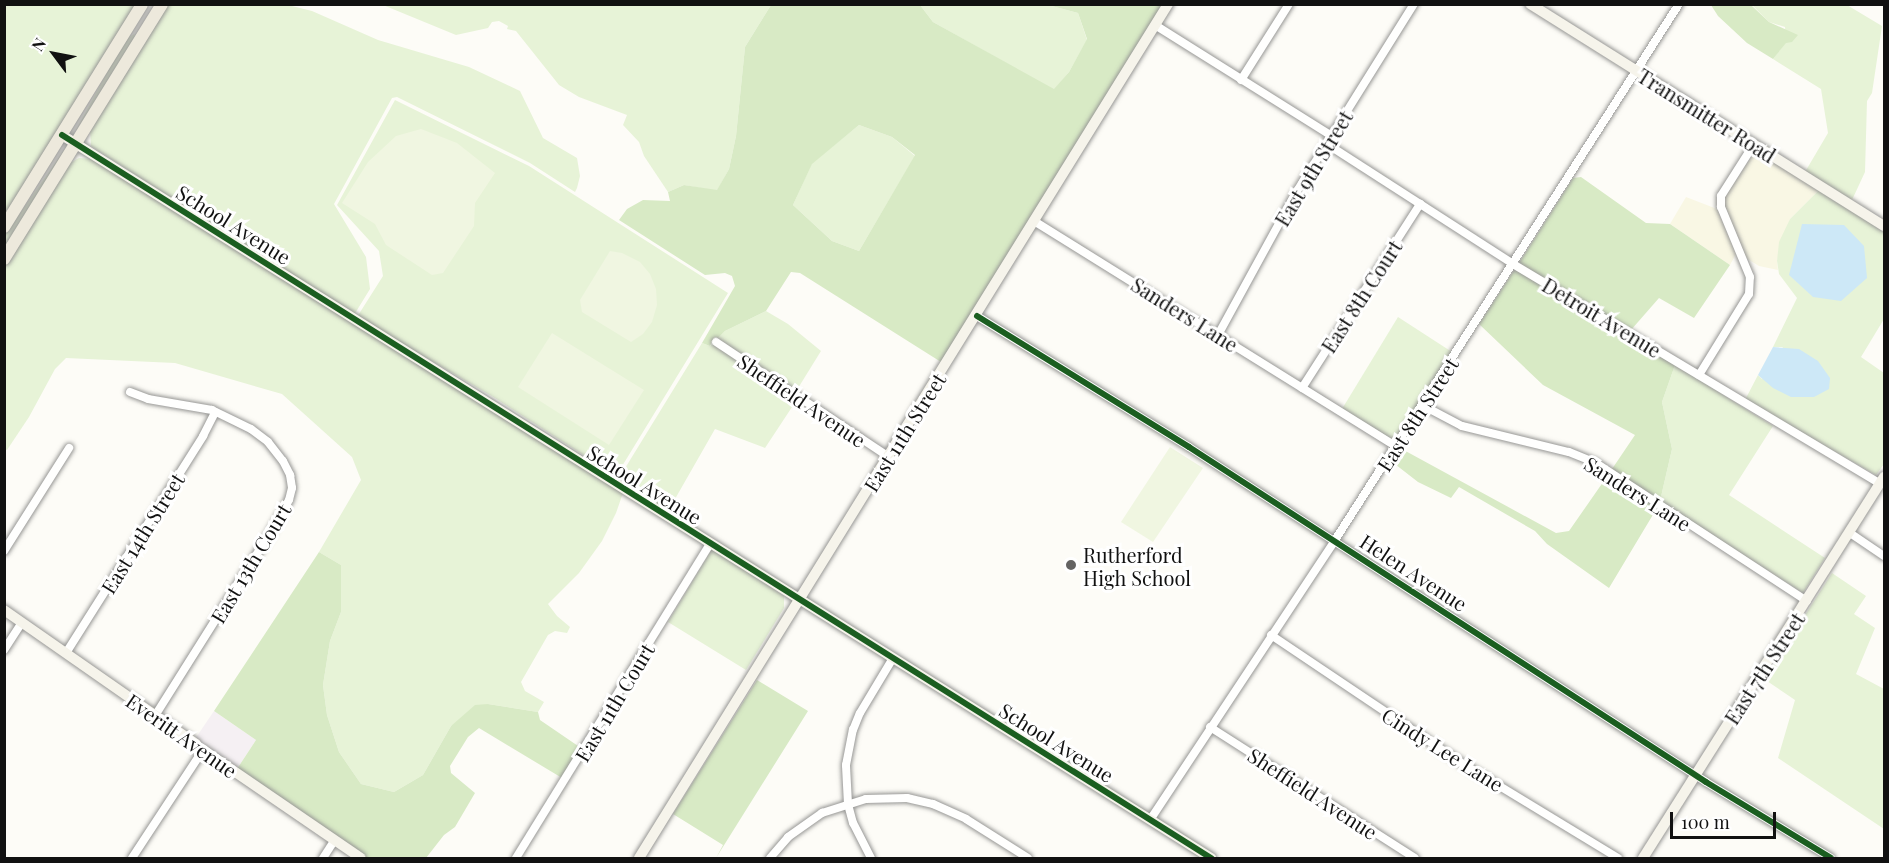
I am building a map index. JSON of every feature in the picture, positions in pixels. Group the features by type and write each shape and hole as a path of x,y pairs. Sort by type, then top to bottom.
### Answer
{"main road":[{"path":"4,227 142,4"},
{"path":"4,260 162,4"}],"street":[{"name":"East 11th Street","path":"639,858 977,316 1168,4"},
{"path":"1241,80 1289,4"},
{"name":"East 9th Street","path":"1218,335 1297,191 1414,4"},
{"name":"Transmitter Road","path":"1530,4 1884,226"},
{"name":"East 8th Street","path":"1150,820 1335,540 1679,4"},
{"path":"1155,25 1332,136"},
{"name":"School Avenue","path":"62,135 1211,858"},
{"name":"Detroit Avenue","path":"1327,144 1513,264 1882,481"},
{"path":"1699,375 1749,294 1750,277 1721,207 1721,196 1754,144"},
{"name":"East 8th Court","path":"1302,388 1420,204"},
{"name":"Sanders Lane","path":"1034,221 1395,446"},
{"name":"Helen Avenue","path":"977,316 1335,540 1696,774 1831,858"},
{"name":"Sheffield Avenue","path":"716,342 888,458"},
{"name":"East 13th Court","path":"130,392 148,399 215,412 251,429 268,442 290,475 292,488 283,510 154,716"},
{"name":"Sanders Lane","path":"1422,405 1462,426 1569,452 1596,464 1807,601"},
{"name":"East 14th Street","path":"66,653 203,436 215,412"},
{"path":"4,551 69,448"},
{"name":"East 7th Street","path":"1643,858 1882,481"},
{"path":"1850,533 1884,556"},
{"name":"East 11th Court","path":"516,858 710,544"},
{"name":"Everitt Avenue","path":"4,610 361,858"},
{"path":"4,650 22,622"},
{"name":"Cindy Lee Lane","path":"1271,635 1460,762 1618,858"},
{"path":"871,858 853,823 848,804 846,765 853,730 860,713 893,658"},
{"name":"Sheffield Avenue","path":"1210,727 1415,858"},
{"path":"132,858 200,747"},
{"path":"770,858 788,837 810,820 866,799 907,798 933,804 966,819 1028,858"},
{"path":"323,858 334,841"}],"shaded area":[{"path":"1756,150 1820,189 1790,219 1777,261 1778,270 1759,266 1746,258 1725,207 1725,197"},
{"path":"1686,197 1717,209 1736,254 1730,265 1670,224"},
{"path":"214,711 256,740 237,769 195,739"}],"green space":[{"path":"5,5 137,5 5,219"},
{"path":"168,5 288,5 312,11 378,40 469,67 520,91 543,138 577,158 580,176 577,188 575,192 530,163 397,97 392,98 334,204 366,257 370,289 354,315 91,146 90,130"},
{"path":"383,5 771,5 745,47 736,136 729,169 717,191 684,185 668,192 644,156 639,142 623,125 627,115 579,97 559,85 516,31 507,29 508,26 499,21 492,22 488,28 456,35"},
{"path":"771,5 920,5 933,22 1054,89 1069,72 1087,39 1078,13 1048,5 1162,5 941,362 800,273 791,272 766,311 725,331 718,338 715,337 710,346 702,343 735,286 732,276 725,273 705,275 619,220 627,209 643,200 670,201 668,192 684,185 717,190 729,169 736,136 745,47","holes":["859,125 892,137 915,155 859,251 832,241 793,205 812,164"]},
{"path":"920,5 1048,5 1078,13 1087,40 1069,72 1054,90 933,22"},
{"path":"1711,5 1751,5 1769,22 1798,35 1792,42 1786,43 1773,59 1747,43 1718,16"},
{"path":"1752,5 1847,5 1882,26 1872,93 1867,101 1865,172 1852,200 1805,172 1828,133 1821,89 1773,59 1786,42 1785,27 1769,22"},
{"path":"134,34 135,37 75,132 111,65 128,38"},
{"path":"395,100 529,166 728,293 616,476 495,398 357,317 383,276 379,251 337,205"},
{"path":"859,125 892,137 915,156 859,251 832,241 793,205 812,163"},
{"path":"421,129 457,143 495,173 475,203 474,226 443,273 432,275 386,245 375,224 342,203 368,162 396,136"},
{"path":"66,150 5,251 4,236"},
{"path":"79,158 91,159 623,493 602,541 579,573 548,604 570,627 567,633 555,631 548,635 521,682 525,691 544,702 538,712 488,704 451,726 423,775 394,792 361,784 339,752 327,715 323,685 330,641 341,612 341,565 319,552 361,480 352,457 282,394 175,363 66,358 55,369 29,417 7,450 4,449 4,268 70,163"},
{"path":"1581,177 1646,223 1670,224 1730,265 1694,318 1659,298 1631,330 1519,263 1573,178"},
{"path":"1820,189 1884,232 1884,319 1861,357 1884,373 1884,464 1876,475 1745,400 1758,375 1762,379 1783,347 1773,347 1797,298 1779,274 1777,261 1779,242 1790,219"},
{"path":"610,251 622,253 640,262 650,274 656,289 657,305 652,322 643,334 631,342 582,312 580,300"},
{"path":"1515,269 1675,365 1662,402 1672,449 1660,501 1612,469 1635,435 1543,385 1479,324"},
{"path":"766,311 788,324 821,351 795,393 718,338 725,331"},
{"path":"1398,317 1452,352 1394,441 1342,409"},
{"path":"552,333 644,390 609,445 518,387"},
{"path":"702,343 710,346 713,343 796,401 765,448 715,429 667,513 614,478 619,478"},
{"path":"1675,365 1773,426 1729,495 1825,558 1803,593 1660,501 1672,449 1662,402"},
{"path":"1170,447 1203,468 1153,542 1121,522"},
{"path":"1400,448 1556,533 1569,531 1608,475 1657,508 1609,588 1547,544 1535,531 1459,487 1451,498 1418,482 1391,461"},
{"path":"712,549 784,596 784,608 746,670 668,622"},
{"path":"319,552 341,565 341,612 330,641 323,685 327,715 339,752 361,784 394,792 423,775 451,726 475,705 488,704 538,712 540,720 581,748 562,778 479,728 468,737 450,766 451,773 475,793 455,827 444,835 426,858 367,858 237,769 256,740 214,711"},
{"path":"1832,573 1866,596 1854,614 1875,628 1856,674 1884,689 1884,829 1778,758 1795,700 1764,679"},
{"path":"757,680 808,711 716,858 723,845 673,814"}],"water":[{"path":"1802,224 1844,225 1864,246 1867,278 1841,301 1813,297 1789,275"},
{"path":"1773,347 1799,349 1818,361 1830,378 1829,389 1814,397 1791,397 1773,388 1758,375"}],"cycle path":[{"path":"62,135 1211,858"},
{"path":"977,316 1189,447 1706,782 1831,858"}],"place":[{"name":"Rutherford High School","path":"1071,565"}]}
